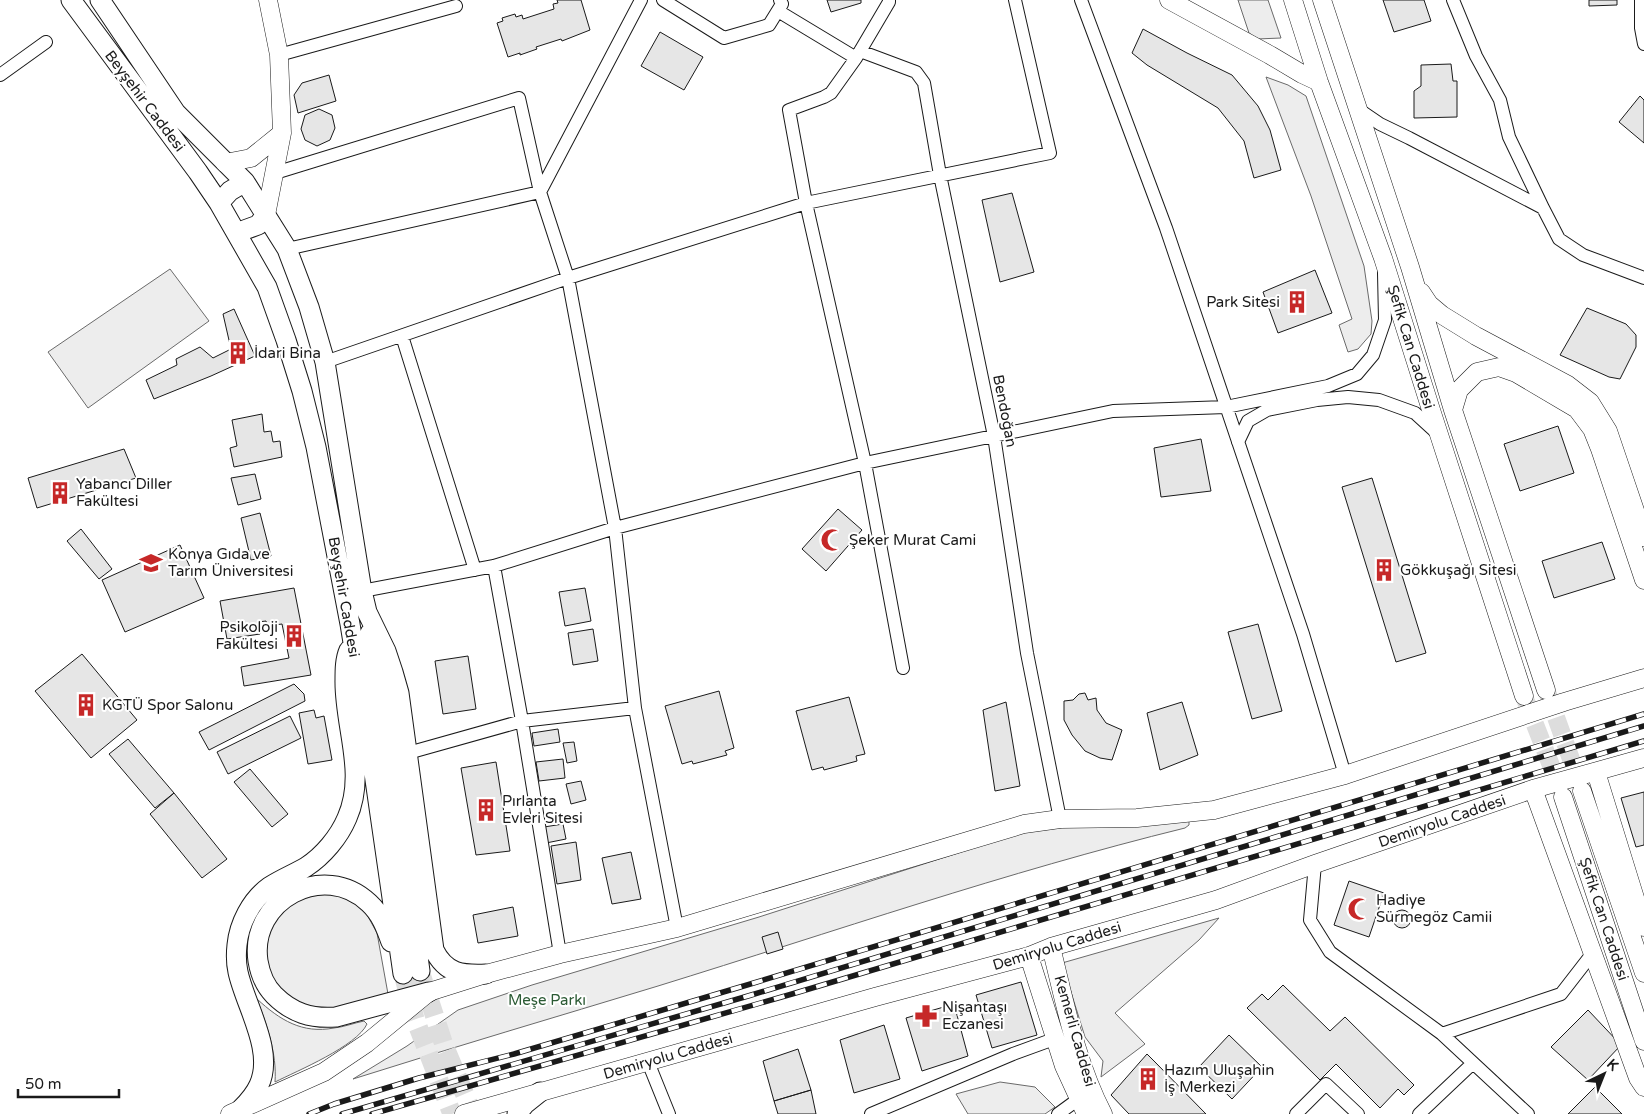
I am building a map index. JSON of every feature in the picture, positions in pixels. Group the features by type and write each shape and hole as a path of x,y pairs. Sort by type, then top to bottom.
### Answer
{"main road":[{"name":"Beyşehir Caddesi","path":"71,0 198,172 268,287 302,391 316,447 353,642 411,973"},
{"name":"Beyşehir Caddesi","path":"100,0 176,113 245,182 287,249 309,307 325,362 391,759 411,973"},
{"path":"236,233 258,225 266,215 282,133 279,55 268,0"},
{"path":"1169,0 1319,82"},
{"name":"Şefik Can Caddesi","path":"1293,0 1319,82 1383,258 1524,696"},
{"name":"Şefik Can Caddesi","path":"1322,0 1414,280 1452,410 1546,690"},
{"path":"218,203 230,191 245,182 282,133"},
{"path":"225,163 251,158 282,133"},
{"path":"1414,280 1429,304 1442,315 1476,336 1568,385 1590,402 1608,432 1644,537"},
{"path":"1452,410 1459,390 1477,372 1499,367 1516,373 1577,409 1592,429 1598,443 1644,580"},
{"path":"367,612 386,651 399,693 434,950 438,958 453,971 463,974 486,974"},
{"path":"235,1112 255,1093 260,1084 264,1061 259,1035 238,972 236,957 240,930 245,917 259,896 315,859 334,840 349,813 354,795 356,774 345,677 348,654 353,642"},
{"path":"411,973 395,957 386,926 379,914 363,898 344,888 316,885 296,891 278,902 269,913 258,939 259,967 264,981 276,998 293,1011 307,1016 321,1018 336,1017 560,954 677,928 1024,824 1060,819 1137,818 1214,810 1345,775 1564,702 1644,678"},
{"name":"Demiryolu Caddesi","path":"464,1114 875,997 1029,956 1051,947 1216,900 1315,864 1533,790 1644,758"},
{"path":"1596,772 1644,927"},
{"path":"1533,790 1638,1078 1644,1087"},
{"name":"Şefik Can Caddesi","path":"1582,790 1644,972"},
{"name":"Şefik Can Caddesi","path":"1563,797 1644,1041"},
{"name":"Kemerli Caddesi","path":"1051,947 1075,1041 1085,1101"},
{"name":"Kemerli Caddesi","path":"1029,956 1054,1039 1085,1101 1103,1114"},
{"path":"235,1112 335,1066 367,1043 429,992"},
{"path":"517,1114 525,1104 540,1092"}],"street":[{"path":"287,249 540,192 641,0"},
{"path":"663,0 724,38 768,25 779,5"},
{"path":"889,0 858,54 831,93 824,98 789,110 806,203 865,463 902,668"},
{"path":"325,362 568,278 806,203 1050,153 1015,0"},
{"path":"1081,0 1166,228 1303,634 1345,775"},
{"path":"1452,0 1476,56 1500,100 1510,136 1559,239 1583,255 1644,278"},
{"path":"1641,0 1641,28 1644,44"},
{"name":"Bendoğan","path":"779,5 858,54 916,72 924,83 940,175 994,436 1027,653 1060,819"},
{"path":"279,55 456,6"},
{"path":"0,75 46,42"},
{"path":"275,172 519,98 540,192 568,278 615,528 635,708 677,928"},
{"path":"1358,109 1380,124 1543,208"},
{"path":"362,591 494,566 615,528 865,463 1113,411 1226,408 1328,386 1357,374 1373,355 1385,320 1383,258"},
{"path":"402,336 474,570"},
{"path":"1238,442 1248,421 1268,410 1317,400 1348,397 1379,400 1415,413 1439,434"},
{"path":"1238,442 1236,426 1238,413 1252,402"},
{"path":"494,566 522,721 560,954"},
{"path":"408,753 522,721 635,708"},
{"path":"1315,864 1310,920 1330,952 1442,1034 1528,1114"},
{"path":"1442,1034 1561,994 1592,954"},
{"path":"871,1114 1012,1054 1054,1039"},
{"path":"648,1062 669,1114"},
{"path":"1419,1114 1473,1063"},
{"path":"1296,1114 1326,1084 1358,1114"},
{"path":"1058,1114 1085,1101"}],"green space":[{"path":"1238,0 1268,0 1281,38 1257,39 1249,33"},
{"path":"1266,77 1288,85 1306,96 1364,266 1372,321 1371,334 1358,349 1348,352 1339,325 1352,319 1311,196"},
{"path":"170,269 209,321 88,408 48,352"},
{"name":"Meşe Parkı","path":"1189,821 1189,825 1185,828 986,883 353,1079 407,1046 458,1010 532,985 759,917 1020,833 1074,826"},
{"path":"321,892 345,896 365,911 377,933 388,994 325,1012 293,1006 272,987 264,962 264,934 292,899"},
{"path":"1219,918 1199,940 1115,1013 1145,1044 1101,1077 1103,1061 1085,1037 1062,963"},
{"path":"257,999 283,1019 302,1027 322,1029 342,1027 364,1021 367,1024 352,1041 311,1065 275,1082 273,1050 268,1029"},
{"path":"1000,1082 1035,1087 1055,1107 1045,1114 968,1114 956,1094"}],"building":[{"path":"557,0 581,0 590,30 562,41 561,39 536,47 537,49 520,55 520,53 508,57 497,23 503,21 502,18 515,14 516,17 522,15 523,19 554,9 553,4 558,3"},
{"path":"827,0 861,0 861,3 831,12"},
{"path":"1383,0 1424,0 1431,21 1394,32"},
{"path":"1589,0 1617,0 1617,5 1589,6"},
{"path":"1143,29 1232,75 1258,106 1270,130 1281,170 1254,178 1244,141 1218,108 1147,65 1132,53"},
{"path":"660,32 703,57 684,90 641,66"},
{"path":"1451,64 1453,81 1457,81 1457,117 1414,118 1414,91 1421,86 1421,65"},
{"path":"329,75 336,101 298,113 294,95 302,83"},
{"path":"1640,96 1644,100 1644,143 1619,122"},
{"path":"319,109 332,115 335,128 330,140 317,146 305,140 301,129 305,115"},
{"path":"1012,193 1034,272 1000,282 982,200"},
{"name":"Park Sitesi","path":"1315,270 1332,313 1278,333 1263,292"},
{"path":"1587,308 1626,324 1636,335 1636,347 1620,379 1609,377 1560,355"},
{"name":"İdari Bina","path":"234,309 255,356 154,399 146,380 177,365 176,359 200,347 213,358 231,349 223,314"},
{"path":"262,414 264,432 271,431 273,442 280,441 282,457 234,467 230,448 237,446 232,420"},
{"path":"1558,426 1574,473 1520,491 1504,444"},
{"path":"1201,439 1211,491 1161,497 1154,448"},
{"name":"Yabancı Diller Fakültesi","path":"124,449 136,478 37,508 28,478"},
{"path":"255,474 261,499 238,505 231,478"},
{"name":"Gökkuşağı Sitesi","path":"1372,478 1426,653 1396,662 1342,487"},
{"name":"Şeker Murat Cami","path":"838,509 862,530 826,571 802,549"},
{"path":"260,513 271,556 251,560 241,518"},
{"path":"81,529 112,569 99,579 67,541"},
{"path":"1602,542 1615,579 1554,598 1542,561"},
{"path":"180,545 204,598 125,632 102,580"},
{"name":"Psikoloji Fakültesi","path":"294,588 311,675 244,686 241,667 289,658 282,624 267,626 266,621 258,622 260,634 227,639 220,601"},
{"path":"585,588 591,621 565,626 559,592"},
{"path":"1258,624 1282,711 1252,719 1228,632"},
{"path":"593,629 598,661 573,665 568,633"},
{"name":"KGTÜ Spor Salonu","path":"82,654 137,720 91,758 35,691"},
{"path":"468,656 476,709 443,714 435,661"},
{"path":"294,684 304,694 305,701 209,750 199,732"},
{"path":"719,691 734,748 725,751 727,755 693,764 692,761 682,764 665,706"},
{"path":"1085,693 1088,700 1096,698 1097,710 1106,723 1122,730 1112,760 1100,758 1085,751 1072,735 1064,720 1064,701 1073,700 1079,694"},
{"path":"849,697 865,754 856,756 857,761 824,770 823,767 812,770 796,711"},
{"path":"1006,702 1020,786 995,791 983,710"},
{"path":"1182,702 1198,755 1160,770 1147,713"},
{"path":"314,710 316,718 324,716 332,760 308,764 299,713"},
{"path":"290,716 301,738 228,774 217,752"},
{"path":"558,729 560,742 534,746 532,733"},
{"path":"128,739 174,793 155,808 109,754"},
{"path":"574,742 577,761 567,763 563,743"},
{"path":"563,759 565,778 539,781 536,762"},
{"name":"Pırlanta Evleri Sitesi","path":"496,762 510,851 476,855 461,768"},
{"path":"250,769 288,814 272,827 234,782"},
{"path":"581,781 586,800 571,804 566,784"},
{"path":"1644,792 1644,845 1636,847 1621,798"},
{"path":"174,793 227,859 202,878 150,814"},
{"path":"563,824 566,839 546,843 544,827"},
{"path":"576,842 581,880 557,884 551,846"},
{"path":"631,852 641,899 612,904 602,858"},
{"name":"Hadiye Sürmegöz Camii","path":"1349,881 1384,893 1369,937 1334,925"},
{"path":"513,907 518,936 478,943 473,915"},
{"path":"1398,910 1406,910 1411,915 1409,926 1398,928 1393,923 1393,915"},
{"path":"778,932 783,949 767,954 762,937"},
{"path":"1021,982 1037,1035 992,1048 976,995"},
{"path":"1283,985 1330,1031 1345,1017 1414,1085 1404,1095 1398,1089 1380,1108 1336,1064 1320,1080 1247,1008 1262,994 1268,1000"},
{"path":"954,1004 968,1056 922,1071 906,1018"},
{"path":"1588,1010 1621,1045 1588,1080 1551,1047"},
{"path":"884,1025 900,1079 854,1093 840,1040"},
{"path":"1229,1035 1262,1067 1232,1099 1199,1067"},
{"path":"798,1049 811,1090 774,1101 763,1061"},
{"name":"Hazım Uluşahin İş Merkezi","path":"1147,1054 1206,1114 1129,1114 1111,1095"},
{"path":"1595,1087 1622,1114 1568,1114"},
{"path":"811,1090 816,1114 778,1114 774,1101"}],"tunnel":[{"path":"1547,692 1582,790"},
{"path":"1525,699 1563,796"},
{"path":"420,971 444,1045 473,1114"},
{"path":"403,974 415,1019 452,1114"}],"railway":[{"path":"309,1114 334,1104 419,1078 514,1054 747,985 1644,714"},
{"path":"342,1114 748,996 1644,726"},
{"path":"372,1114 792,994 1644,741"}],"place":[{"name":"Park Sitesi","path":"1297,302"},
{"name":"İdari Bina","path":"238,353"},
{"name":"Yabancı Diller Fakültesi","path":"60,493"},
{"name":"Şeker Murat Cami","path":"832,540"},
{"name":"Konya Gıda ve Tarım Üniversitesi","path":"151,563"},
{"name":"Gökkuşağı Sitesi","path":"1384,570"},
{"name":"Psikoloji Fakültesi","path":"294,636"},
{"name":"KGTÜ Spor Salonu","path":"86,705"},
{"name":"Pırlanta Evleri Sitesi","path":"486,810"},
{"name":"Hadiye Sürmegöz Camii","path":"1359,909"},
{"name":"Nişantaşı Eczanesi","path":"926,1016"},
{"name":"Hazım Uluşahin İş Merkezi","path":"1148,1079"}]}
